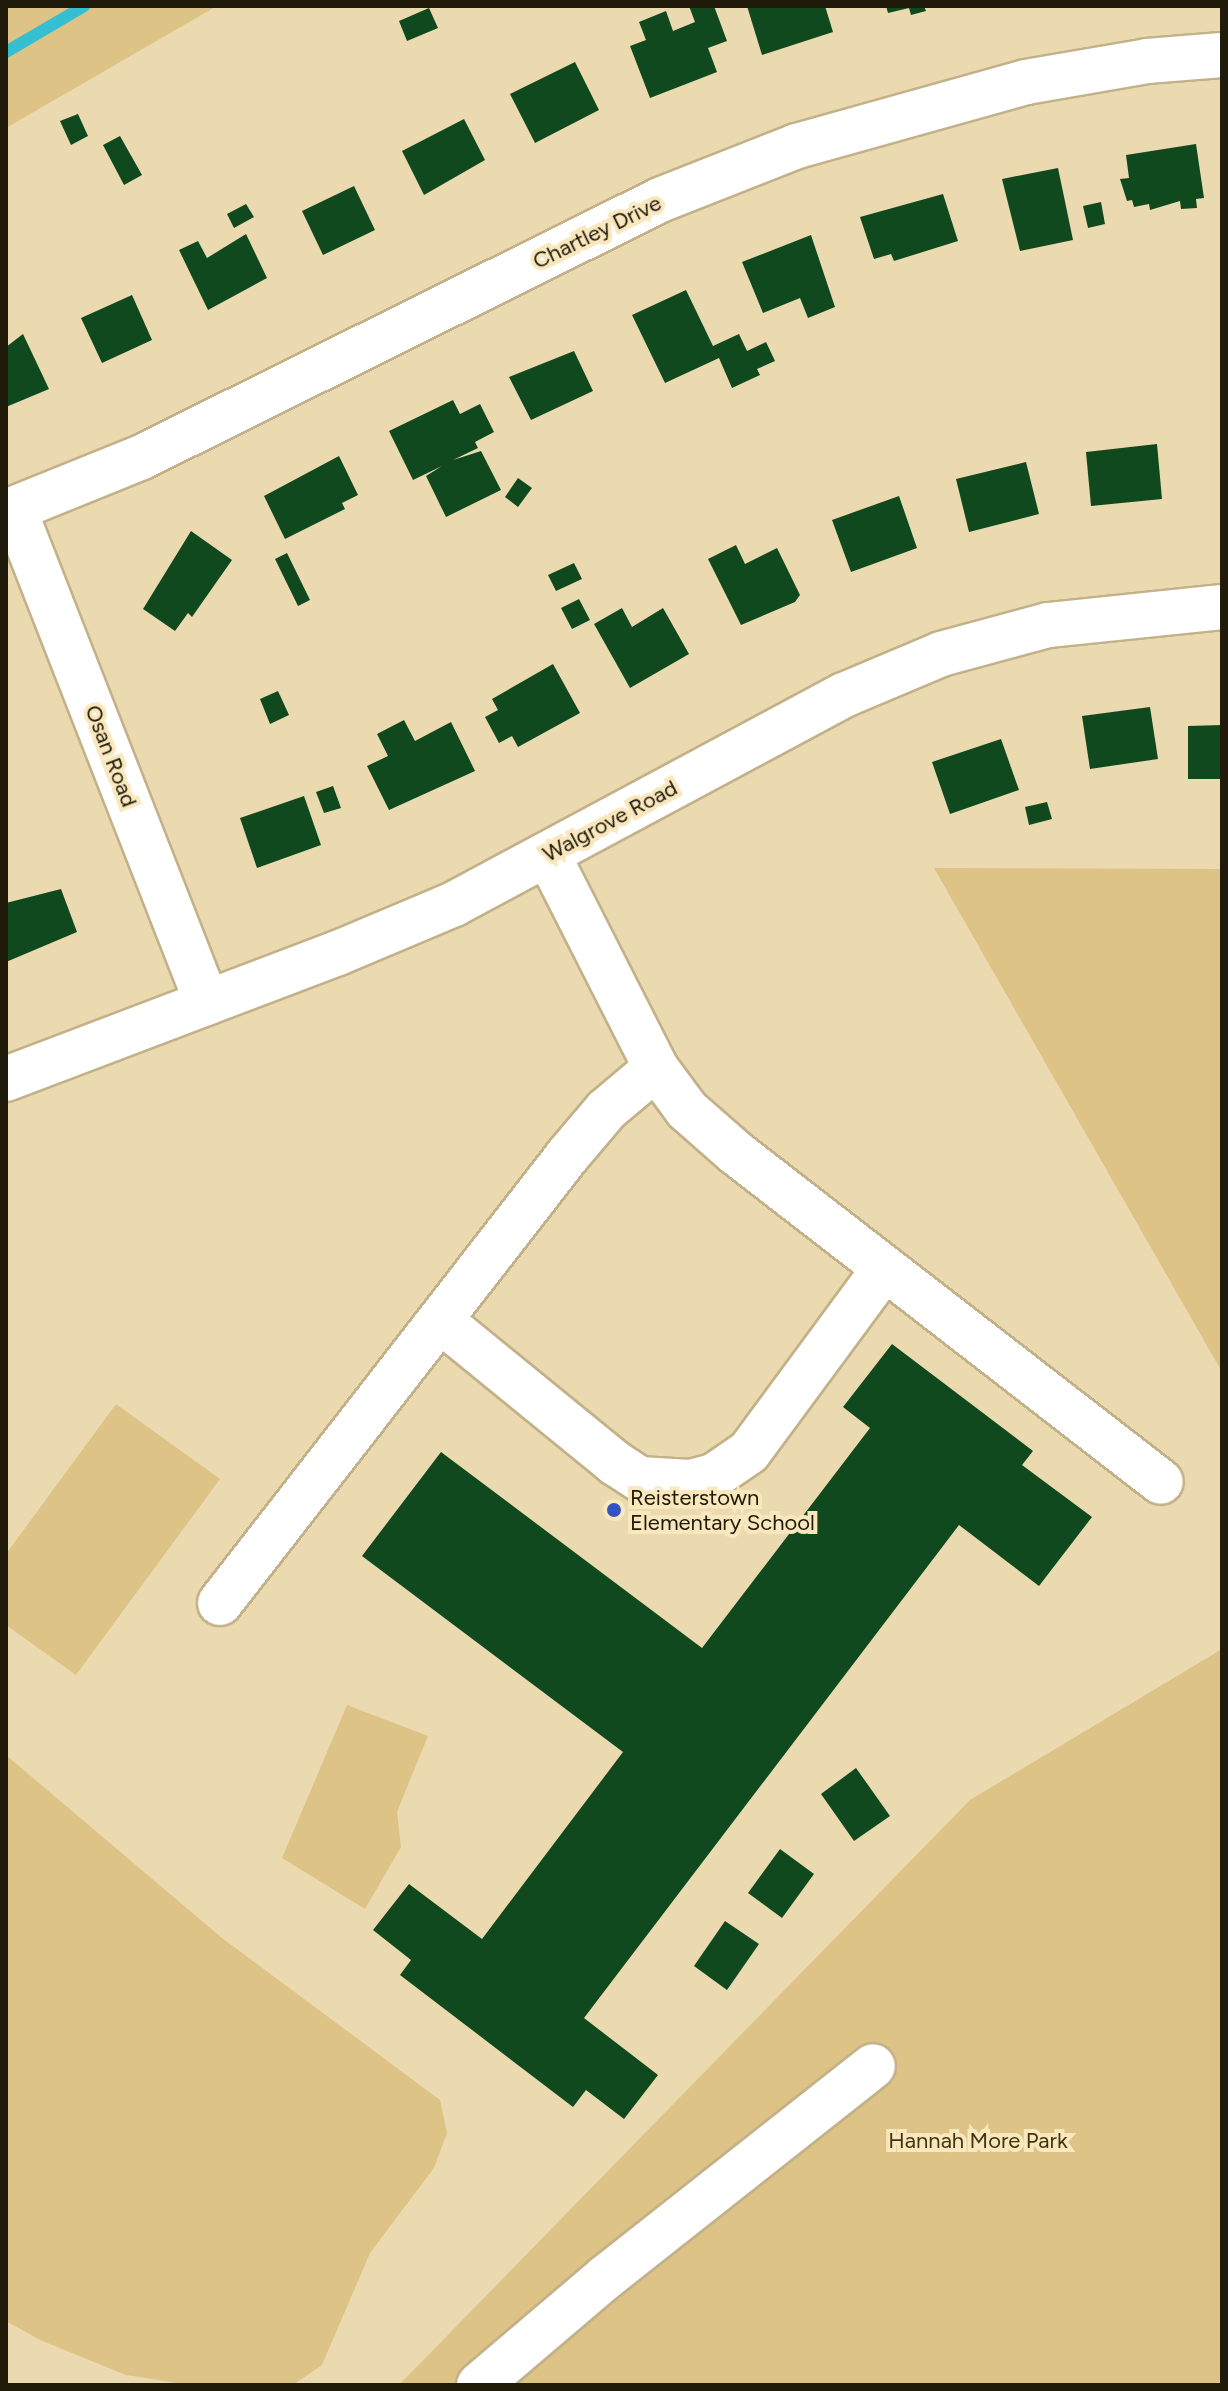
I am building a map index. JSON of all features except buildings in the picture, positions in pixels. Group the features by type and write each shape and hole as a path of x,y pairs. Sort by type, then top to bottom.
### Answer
{"street":[{"name":"Chartley Drive","path":"10,511 142,457 660,200 797,146 1026,82 1147,61 1222,55"},
{"name":"Osan Road","path":"10,511 207,1003"},
{"name":"Walgrove Road","path":"6,1079 454,904 844,695 941,654 1048,625 1147,611 1222,607"},
{"path":"548,855 656,1068 687,1110 883,1270 1161,1482"},
{"path":"220,1603 606,1110 656,1068"},
{"path":"441,1321 615,1463 640,1479 690,1482 714,1476 749,1452 883,1270"},
{"path":"479,2385 606,2277 873,2066"}],"green space":[{"path":"6,6 217,6 6,128"},
{"path":"934,868 1222,869 1222,1372"},
{"path":"116,1404 220,1479 76,1675 6,1625 6,1554"},
{"name":"Hannah More Park","path":"1222,1649 1222,2385 399,2385 970,1800"},
{"path":"347,1705 428,1736 397,1812 401,1847 365,1909 282,1858"},
{"path":"6,1755 222,1938 440,2100 447,2133 434,2168 370,2253 322,2365 293,2385 190,2385 126,2375 40,2340 6,2321"}],"waterway":[{"path":"6,52 84,6"}],"place":[{"name":"Reisterstown Elementary School","path":"614,1510"}]}
